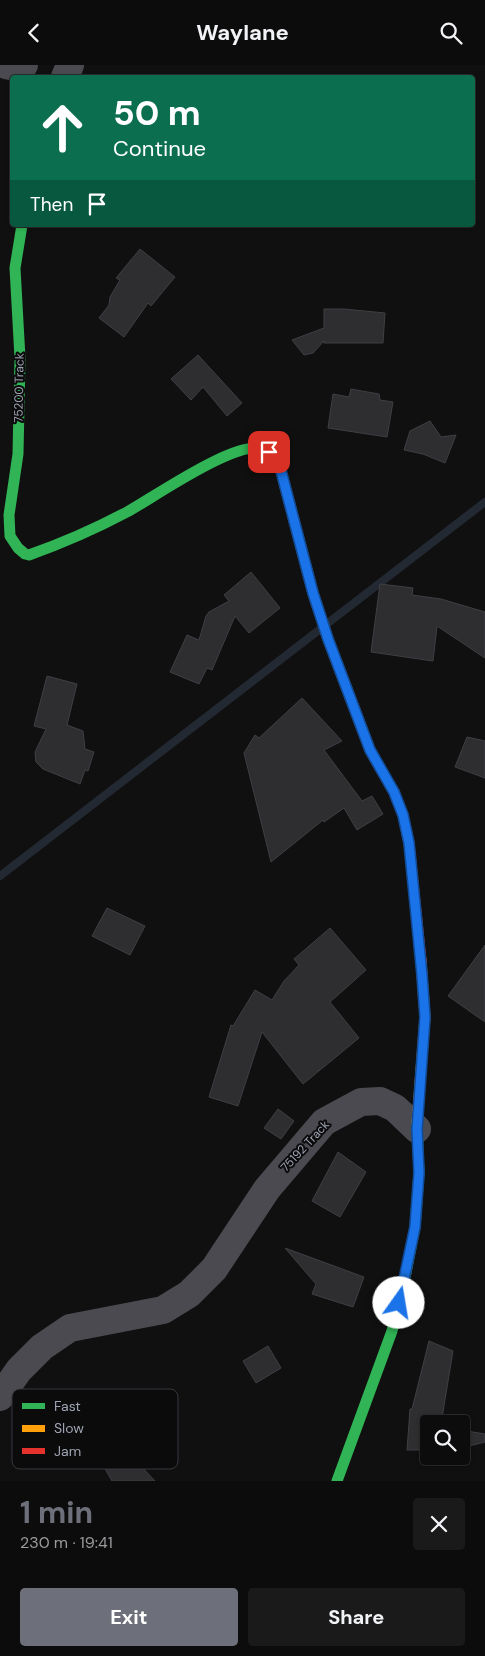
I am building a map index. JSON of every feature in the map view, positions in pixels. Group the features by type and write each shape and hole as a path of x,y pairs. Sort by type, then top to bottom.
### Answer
{"street":[{"path":"6,65 15,67 24,65"},
{"name":"75200 Track","path":"22,227 15,268 20,358 18,454 9,515 10,535 18,548 29,555 66,542 126,512 208,464 243,449 262,448 269,452 280,467 313,593 328,639 370,750 394,792 403,815 409,843 425,1017 417,1129"},
{"name":"75192 Track","path":"0,1397 30,1358 42,1347 70,1328 163,1310 189,1293 214,1269 267,1189 324,1122 361,1102 380,1101 395,1108 417,1129"},
{"path":"337,1481 392,1331 403,1289 415,1227 419,1173 417,1129"}],"building":[{"path":"140,249 175,277 151,306 148,303 124,337 99,318 109,305 110,297 120,280 116,278"},
{"path":"324,309 385,313 383,343 324,343 324,341 313,353 304,355 292,340 324,328"},
{"path":"198,355 242,403 227,416 203,387 191,400 171,379"},
{"path":"351,389 379,394 380,400 393,402 387,437 328,428 333,394 349,397"},
{"path":"430,421 441,437 456,435 445,463 423,454 404,450 410,431"},
{"path":"251,572 280,608 249,633 235,616 212,670 207,668 199,684 170,672 187,635 199,640 209,612 229,601 224,595"},
{"path":"380,584 413,588 412,595 441,599 485,612 485,658 437,626 433,661 371,652"},
{"path":"47,676 77,684 67,725 83,731 85,749 94,752 88,771 85,770 80,784 43,769 36,762 35,752 46,729 34,726"},
{"path":"302,698 342,741 324,750 362,801 372,796 383,814 357,830 344,808 324,822 323,820 271,862 244,753 255,735 259,738"},
{"path":"467,737 485,741 485,778 455,767"},
{"path":"107,908 145,926 130,955 92,936"},
{"path":"330,928 366,970 330,1002 359,1038 303,1084 262,1032 238,1106 209,1097 231,1025 233,1026 255,990 272,1000 284,981 299,965 294,959"},
{"path":"485,945 485,1022 448,996"},
{"path":"278,1109 294,1121 281,1139 264,1128"},
{"path":"338,1152 366,1172 340,1217 312,1201"},
{"path":"285,1248 364,1277 353,1307 312,1294 316,1284"},
{"path":"429,1341 453,1351 442,1415 420,1415 420,1450 407,1450 410,1409 412,1409"},
{"path":"268,1346 281,1368 256,1383 243,1361"},
{"path":"470,1432 485,1434 485,1442 470,1446"},
{"path":"105,1469 144,1469 155,1481 112,1481"}],"waterway":[{"path":"328,623 485,502"},
{"path":"0,876 319,630"}],"traffic: fast":[{"path":"22,227 15,268 20,358 18,454 9,515 10,536 18,548 29,555 54,546 127,512 217,460 254,448 266,450"},
{"path":"337,1481 392,1331 403,1288 415,1227 419,1173 417,1123"}],"traffic: slow":[{"path":"266,450 280,467 313,593 328,639 375,759"},
{"path":"417,1123 425,1017 421,960"}],"traffic: jam":[{"path":"375,759 394,792 403,815 409,843 421,960"}],"route":[{"path":"269,452 280,467 313,593 328,639 370,750 394,792 403,815 409,843 425,1017 417,1129 419,1173 415,1227 399,1303"}]}
